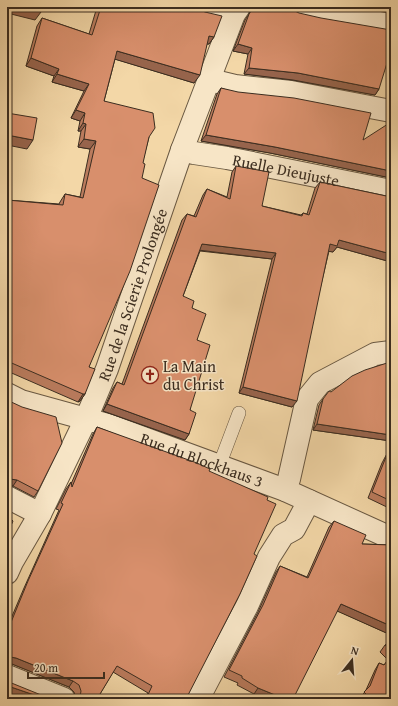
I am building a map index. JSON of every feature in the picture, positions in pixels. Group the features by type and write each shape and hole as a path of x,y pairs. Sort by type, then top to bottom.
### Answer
{"street":[{"path":"202,7 237,11"},
{"path":"298,7 391,25"},
{"name":"Rue de la Scierie Prolongée","path":"7,573 40,514 86,419 112,354 182,150 237,11"},
{"path":"210,80 234,86 291,92 390,108"},
{"name":"Ruelle Dieujuste","path":"182,150 391,191"},
{"path":"285,490 289,479 307,399 320,383 376,354 391,352"},
{"name":"Rue du Blockhaus 3","path":"7,394 21,401 108,425 285,490 391,538"},
{"path":"7,497 40,514"},
{"path":"198,699 247,606 269,558 283,535 294,529 309,501"},
{"path":"7,676 64,699"}],"lane":[{"path":"219,466 239,413"}],"building":[{"path":"23,7 43,7 41,12"},
{"path":"101,7 198,7 205,12 222,16 214,37 209,36 200,75 117,51 104,101 153,113 155,128 149,137 143,163 145,164 142,178 159,185 130,271 89,367 95,369 85,394 83,394 7,361 7,200 63,205 65,194 83,198 96,141 84,139 86,124 83,123 85,113 76,110 89,84 57,74 59,69 31,58 42,18 92,35"},
{"path":"254,7 291,7 299,13 391,30 391,50 379,89 298,73 249,68 252,48 238,44 249,14"},
{"path":"221,88 238,92 294,98 371,113 363,140 391,122 391,171 275,147 206,135"},
{"path":"7,113 37,118 33,140 7,135"},
{"path":"236,166 269,172 262,206 302,216 303,213 309,215 320,182 391,197 391,254 339,240 337,246 330,244 297,401 243,387 276,253 202,244 183,296 194,301 192,308 206,314 197,340 210,345 190,410 196,413 189,434 107,404 117,382 124,385 187,214 196,217 207,189 230,199"},
{"path":"391,359 391,435 317,424 323,399 329,391 331,392 352,376 387,363 388,360"},
{"path":"7,400 22,407 56,417 62,443 38,491 17,480 7,477"},
{"path":"97,427 197,463 210,469 209,471 268,497 267,500 276,504 254,554 257,556 240,594 186,699 146,699 152,686 117,666 97,699 79,699 81,691 79,685 73,681 16,658 7,658 7,632 28,581 63,504 61,503 71,482 72,487"},
{"path":"391,448 391,501 372,492"},
{"path":"7,515 13,521 7,535"},
{"path":"334,521 366,535 362,544 391,545 391,626 341,604 293,699 285,699 258,688 242,678 242,676 229,670 263,605 280,566 308,578"},
{"path":"391,640 391,651 385,645"},
{"path":"391,656 391,699 364,699 366,694 364,692 370,686 379,663 384,665"},
{"path":"9,682 51,699 46,699 8,686"}],"place":[{"name":"La Main du Christ","path":"150,375"}]}
